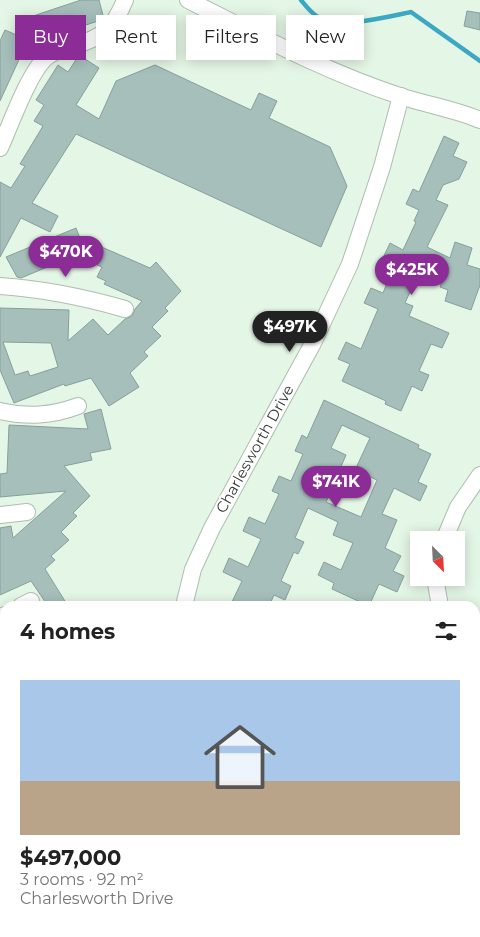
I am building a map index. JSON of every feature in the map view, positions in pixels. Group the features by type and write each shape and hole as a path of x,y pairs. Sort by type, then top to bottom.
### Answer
{"street":[{"path":"0,148 32,79 47,57 100,37 114,23 124,0"},
{"path":"188,0 315,63 401,96 451,108 480,120"},
{"name":"Charlesworth Drive","path":"185,601 193,569 212,528 312,345 350,264 382,166 401,96"},
{"path":"0,286 36,288 77,296 125,309"},
{"path":"0,411 22,415 43,415 58,414 78,406"},
{"path":"448,531 458,507 480,475"},
{"path":"0,515 27,512"},
{"path":"436,586 439,601"}],"building":[{"path":"81,0 99,0 103,15 96,15 96,22 86,25 86,15 36,15"},
{"path":"467,11 480,13 480,30 464,26"},
{"path":"5,30 15,34 15,60 19,60 0,101 0,41"},
{"path":"76,60 86,60 99,68 76,105 99,119 116,81 155,65 251,110 259,93 277,101 269,118 330,147 347,186 321,247 76,134 32,203 58,216 50,232 21,218 0,257 0,182 11,188 25,166 20,164 43,126 34,121 44,105 36,100 58,65 68,72"},
{"path":"444,136 459,143 453,156 467,162 459,179 443,185 436,200 448,205 427,247 450,258 455,242 472,248 467,265 480,269 480,285 471,310 445,301 448,290 440,287 445,273 423,263 405,303 413,306 409,316 449,333 442,348 431,344 419,371 429,375 422,391 412,386 401,411 385,404 386,401 342,381 350,364 338,359 346,342 361,349 378,309 364,303 371,288 383,293 394,266 382,260 390,243 403,250 416,222 414,221 419,210 406,204 413,189 419,192"},
{"path":"76,228 89,261 76,255 21,278 17,277 6,257"},
{"path":"97,245 150,268 156,262 181,291 165,308 168,311 152,327 161,336 144,352 148,356 130,373 139,387 109,406 91,378 65,386 64,384 14,403 0,370 0,308 69,310 68,341 93,319 108,335 125,319 132,316 142,301 104,284 106,281 97,277 102,267 90,262","holes":["3,342 51,343 58,367 30,376 28,371 15,375"]},
{"path":"324,400 419,445 418,448 431,454 418,482 427,486 420,501 394,488 382,514 397,520 385,548 401,556 393,571 404,576 397,592 379,584 371,601 358,601 332,589 334,583 318,575 324,562 341,570 353,543 333,535 338,522 308,508 295,538 304,542 298,554 294,552 281,581 291,586 285,600 274,595 271,601 232,601 242,581 223,572 229,558 248,567 261,539 243,531 249,517 265,524 279,494 272,491 279,476 291,481 303,454 295,451 302,435 307,438","holes":["342,425 370,438 355,470 377,480 361,517 326,502 328,498 321,495 333,467 340,469 346,455 331,448"]},
{"path":"101,409 111,449 90,453 92,460 64,466 90,496 73,513 77,516 61,532 69,540 51,556 55,560 45,569 65,601 45,601 31,581 0,595 0,528 11,526 13,538 66,491 0,497 0,474 7,473 9,425 88,429 84,414"}],"waterway":[{"path":"301,0 318,17 339,22 364,21 411,12 480,61"}]}
